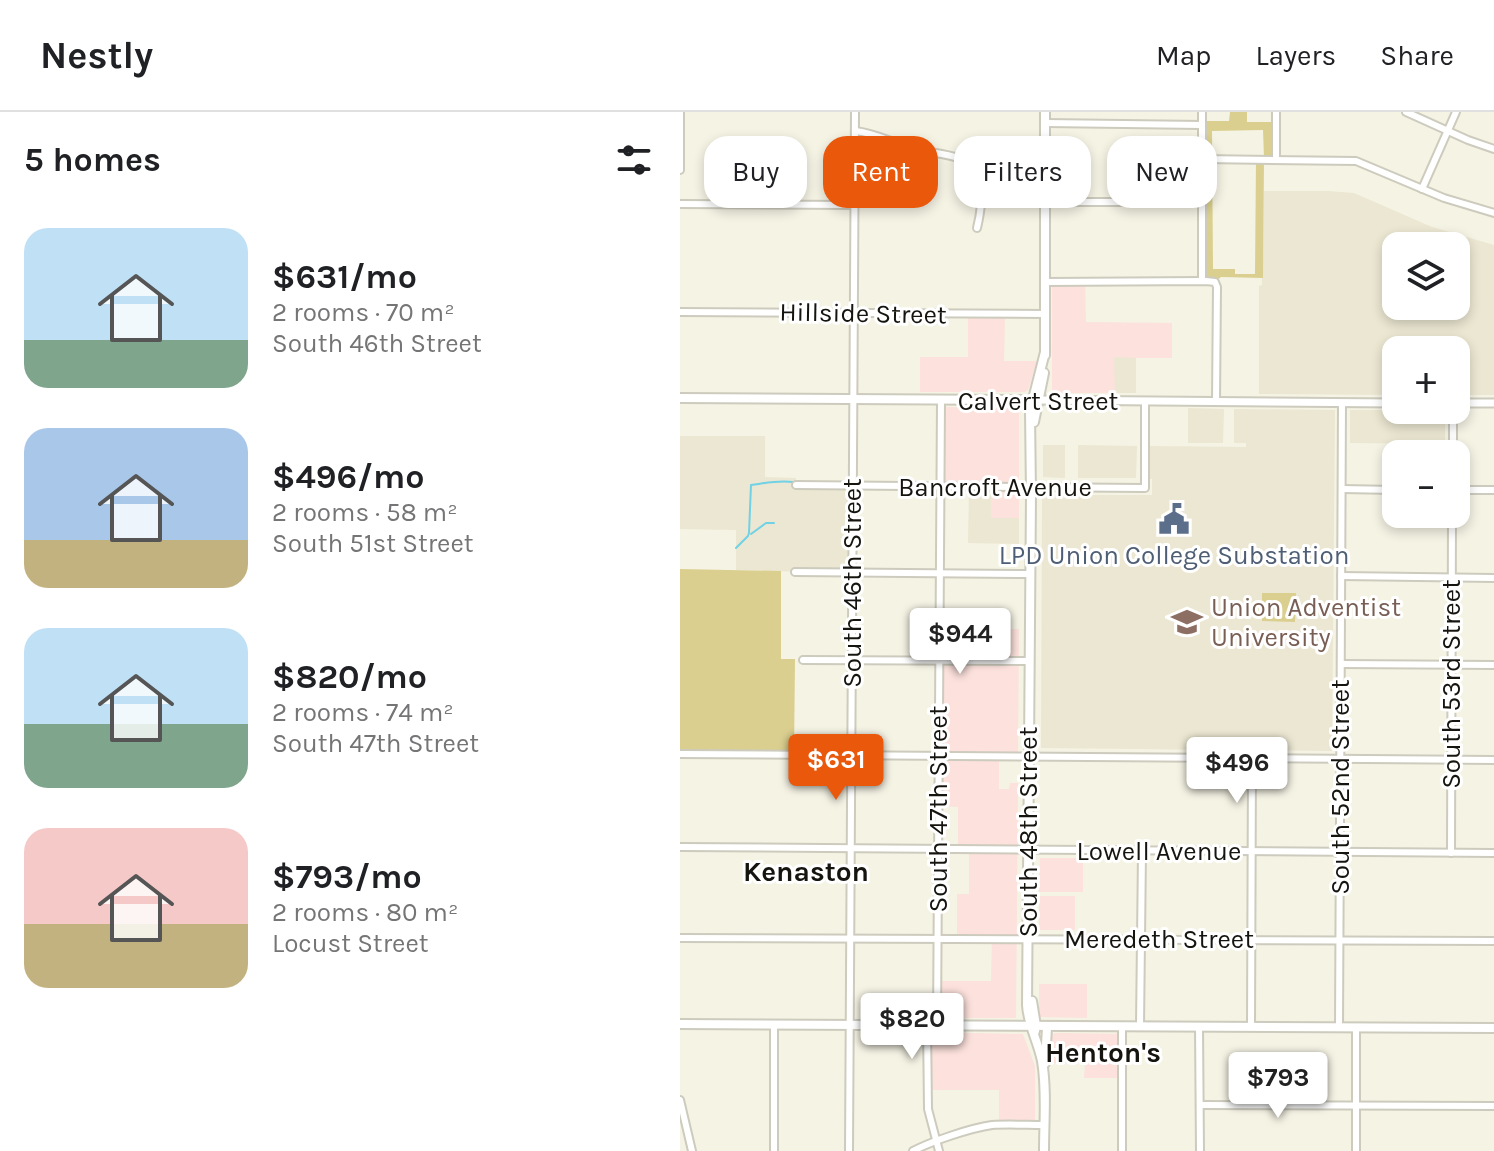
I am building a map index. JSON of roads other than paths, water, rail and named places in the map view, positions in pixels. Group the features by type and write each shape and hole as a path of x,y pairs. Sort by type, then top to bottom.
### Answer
{"main road":[{"name":"South 48th Street","path":"1045,112 1045,136"},
{"name":"South 48th Street","path":"1044,1151 1043,1068 1027,1005 1027,938 1031,434 1035,400 1045,367 1045,208"},
{"name":"Calvert Street","path":"680,398 1035,400"},
{"path":"680,1024 1494,1028"},
{"path":"1043,1068 1047,1027"}],"street":[{"path":"680,112 680,170"},
{"name":"South 46th Street","path":"855,112 855,136"},
{"path":"1202,112 1202,136"},
{"path":"1276,112 1276,159"},
{"path":"1406,112 1494,149"},
{"path":"1422,189 1456,112"},
{"path":"1045,123 1202,125"},
{"path":"855,131 957,158 971,167 981,187 977,228"},
{"path":"1217,159 1356,161 1422,189 1494,213"},
{"path":"680,204 823,205"},
{"name":"South 46th Street","path":"849,1151 855,208"},
{"path":"1202,208 1202,281"},
{"path":"1045,282 1215,282 1216,401"},
{"name":"Hillside Street","path":"680,312 1045,314"},
{"name":"South 47th Street","path":"939,1151 928,1109 937,937 941,400"},
{"name":"Calvert Street","path":"1035,400 1382,403"},
{"name":"Bancroft Avenue","path":"796,485 1145,488 1145,401"},
{"name":"South 52nd Street","path":"1339,1028 1342,403"},
{"path":"1470,403 1494,403"},
{"path":"1342,489 1382,490"},
{"path":"1470,490 1494,490"},
{"name":"South 53rd Street","path":"1451,853 1452,528"},
{"path":"795,572 1030,574"},
{"path":"1341,576 1494,578"},
{"path":"803,660 1029,661"},
{"path":"1341,664 1494,665"},
{"path":"680,754 1494,760"},
{"path":"1251,1027 1252,758"},
{"name":"Lowell Avenue","path":"680,847 1494,853"},
{"path":"1140,1027 1142,852"},
{"name":"Meredeth Street","path":"680,938 1494,941"},
{"path":"774,1025 774,1151"},
{"path":"1122,1027 1122,1151"},
{"path":"1199,1027 1200,1151"},
{"path":"1356,1028 1356,1151"},
{"path":"680,1100 692,1151"},
{"path":"1200,1105 1494,1106"},
{"path":"913,1151 990,1126 1044,1125"}],"waterway":[{"path":"736,548 749,533 751,485 788,481 793,482 796,489"},
{"path":"751,534 766,523 774,523"}],"place":[{"name":"LPD Union College Substation","path":"1174,519"},
{"name":"Union Adventist University","path":"1187,622"}],"district":[{"name":"Kenaston","path":"806,871"},
{"name":"Henton's","path":"1103,1052"}]}
